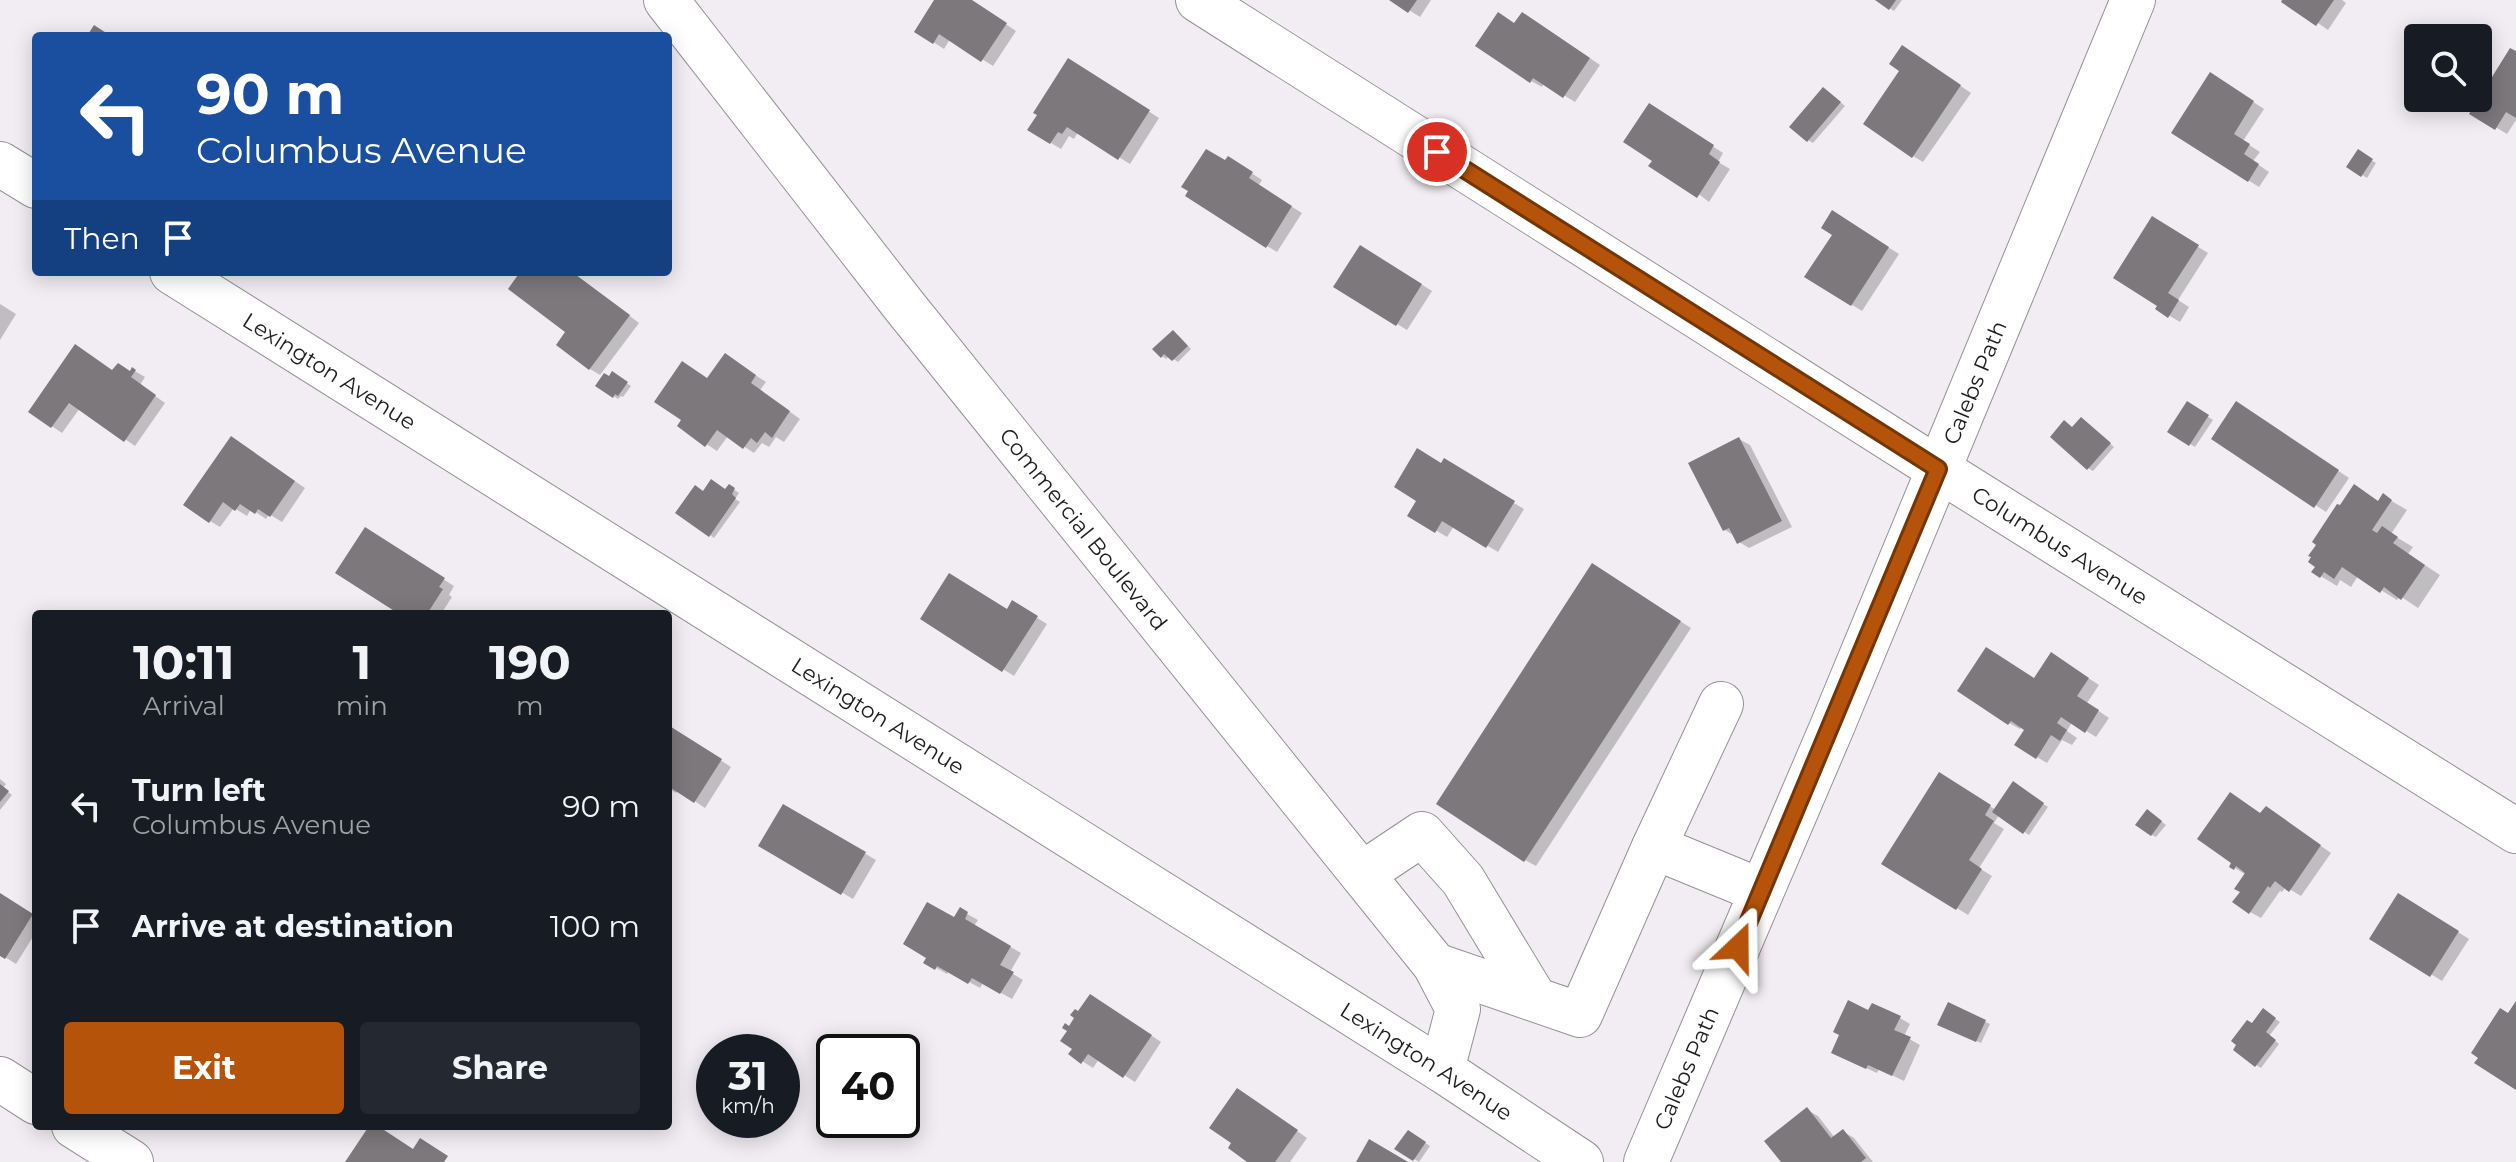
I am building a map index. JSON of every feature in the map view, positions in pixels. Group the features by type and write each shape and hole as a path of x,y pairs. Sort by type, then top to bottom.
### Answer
{"street":[{"name":"Commercial Boulevard","path":"666,0 915,320 1435,965 1458,1009 1442,1070"},
{"name":"Columbus Avenue","path":"1198,0 2516,831"},
{"name":"Calebs Path","path":"1646,1162 2133,0"},
{"path":"0,164 32,184"},
{"name":"Lexington Avenue","path":"178,276 1442,1070 1555,1155"},
{"path":"1435,965 1580,1015 1721,704"},
{"path":"1362,874 1422,834 1463,880 1535,999"},
{"path":"1654,847 1761,891"},
{"path":"0,1079 32,1099"},
{"path":"80,1130 131,1162"}],"building":[{"path":"934,0 972,0 1007,23 981,62 939,34 933,44 914,32"},
{"path":"1389,0 1417,0 1408,13"},
{"path":"1875,0 1896,0 1889,10"},
{"path":"2282,0 2334,0 2316,26"},
{"path":"1498,12 1514,23 1522,12 1590,58 1563,98 1533,78 1530,83 1475,46"},
{"path":"94,25 105,32 90,32"},
{"path":"1902,45 1961,85 1912,158 1863,124 1899,71 1889,64"},
{"path":"2510,48 2516,51 2516,118 2506,112 2495,130 2469,114 2492,112 2492,77"},
{"path":"1068,58 1150,110 1118,160 1067,127 1062,134 1058,132 1050,144 1027,130 1037,115 1033,113"},
{"path":"2210,72 2254,101 2234,134 2250,144 2244,154 2259,164 2248,182 2171,133"},
{"path":"1823,87 1841,102 1807,142 1789,127"},
{"path":"1649,103 1714,145 1709,154 1720,162 1697,198 1648,166 1652,161 1623,142"},
{"path":"1206,149 1225,160 1228,156 1253,172 1249,178 1292,206 1266,248 1185,196 1188,191 1181,187"},
{"path":"2358,149 2373,159 2361,177 2346,167"},
{"path":"1832,210 1889,247 1851,306 1804,277 1832,235 1821,228"},
{"path":"2152,216 2199,245 2168,293 2179,300 2168,318 2155,309 2157,306 2113,278"},
{"path":"1360,245 1422,284 1396,326 1333,287"},
{"path":"517,276 577,276 630,315 589,370 556,345 565,332 508,289"},
{"path":"1173,330 1188,346 1172,361 1164,354 1161,358 1152,349"},
{"path":"75,344 112,370 118,363 130,371 132,367 136,370 131,377 156,395 124,442 69,403 51,428 28,412"},
{"path":"725,353 756,375 751,383 790,411 772,438 765,432 757,443 751,438 743,449 717,430 705,447 677,426 681,420 654,402 682,361 707,378"},
{"path":"612,371 628,382 613,398 595,386 604,373 609,376"},
{"path":"2187,401 2209,415 2189,446 2167,432"},
{"path":"2236,401 2339,470 2314,508 2211,439"},
{"path":"2081,417 2111,443 2087,470 2050,437 2064,420 2072,427"},
{"path":"231,436 295,481 270,517 258,509 255,514 240,504 235,511 223,502 209,523 183,505"},
{"path":"1739,437 1782,521 1737,544 1729,528 1723,531 1688,463"},
{"path":"1417,448 1441,463 1444,458 1515,501 1486,548 1442,521 1435,533 1407,516 1416,501 1394,487"},
{"path":"711,479 725,489 729,484 735,488 732,494 736,498 709,537 675,513 695,485 703,491"},
{"path":"2354,484 2378,501 2383,493 2392,500 2372,530 2377,533 2382,526 2398,537 2393,543 2425,565 2401,600 2384,587 2380,593 2342,567 2334,579 2324,572 2320,578 2311,572 2315,567 2308,562 2311,557 2308,556 2316,545 2312,542"},
{"path":"365,527 445,578 439,587 443,589 430,610 393,610 335,573"},
{"path":"1592,563 1681,621 1524,862 1436,804"},
{"path":"949,573 1007,609 1012,600 1038,616 1002,672 920,619"},
{"path":"1986,647 2034,678 2051,652 2089,678 2077,696 2099,710 2085,733 2061,717 2057,723 2067,730 2060,741 2051,735 2036,759 2014,745 2024,730 2011,721 2008,725 1957,691"},
{"path":"672,728 722,759 694,803 672,789"},
{"path":"1939,772 1991,805 1985,815 1994,821 1969,860 1982,869 1956,910 1881,864"},
{"path":"2013,781 2044,803 2023,834 1992,812"},
{"path":"0,784 9,791 0,802"},
{"path":"2230,792 2260,813 2266,806 2321,845 2289,892 2275,881 2270,888 2268,886 2249,914 2232,902 2240,892 2234,889 2245,873 2236,866 2234,870 2229,867 2231,863 2197,839"},
{"path":"783,804 866,852 841,895 758,846"},
{"path":"2147,809 2162,821 2151,836 2135,825"},
{"path":"0,893 32,916 5,959 0,956"},
{"path":"2398,893 2459,931 2430,977 2369,939"},
{"path":"927,902 954,917 960,907 968,912 965,919 1011,946 1000,965 1014,972 1000,994 972,978 968,984 937,966 935,970 923,963 926,958 903,944"},
{"path":"1090,994 1152,1035 1123,1078 1088,1054 1081,1064 1068,1054 1072,1049 1060,1041 1067,1031 1062,1028 1065,1023 1069,1026 1074,1018 1070,1015 1075,1009 1078,1011"},
{"path":"1848,1000 1868,1010 1872,1003 1901,1016 1894,1030 1911,1037 1892,1076 1868,1065 1866,1069 1831,1053 1839,1035 1833,1032"},
{"path":"2516,1001 2516,1090 2474,1063 2478,1058 2471,1053 2500,1008 2508,1013"},
{"path":"1948,1002 1986,1020 1976,1042 1937,1025"},
{"path":"2263,1008 2276,1018 2266,1032 2276,1040 2255,1067 2233,1050 2236,1045 2231,1041 2247,1020 2252,1023"},
{"path":"1237,1088 1298,1130 1275,1162 1247,1162 1228,1148 1231,1143 1209,1128"},
{"path":"1807,1107 1831,1138 1843,1129 1866,1158 1861,1162 1781,1162 1764,1141"},
{"path":"366,1130 384,1130 413,1149 420,1138 448,1156 444,1162 345,1162"},
{"path":"1408,1130 1426,1142 1413,1161 1394,1149"},
{"path":"1369,1139 1408,1162 1356,1162"}],"route":[{"path":"1437,152 1938,469 1738,947"}]}
